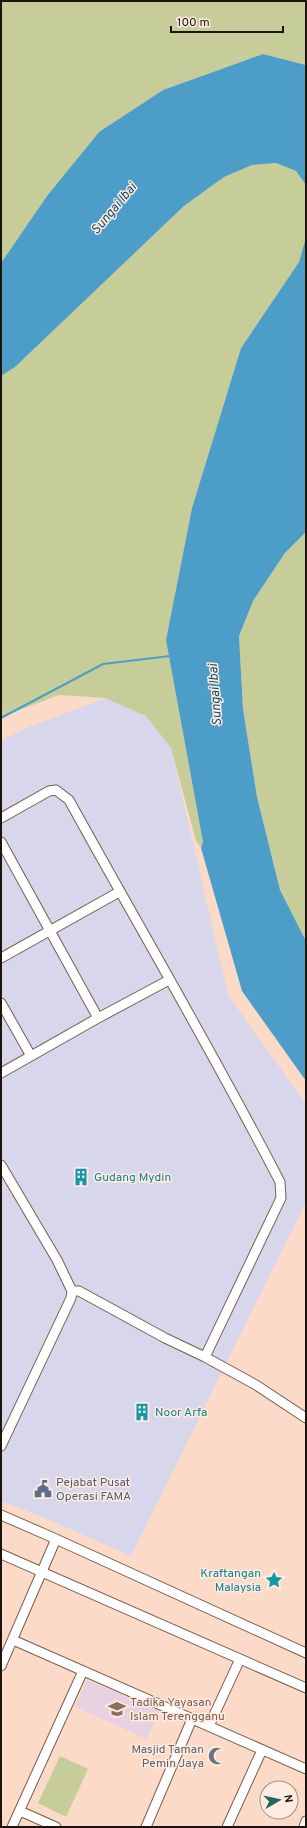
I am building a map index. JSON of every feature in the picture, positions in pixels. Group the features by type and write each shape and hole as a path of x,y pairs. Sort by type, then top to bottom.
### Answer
{"street":[{"path":"1,818 49,790 56,790 63,793 69,800 119,892 231,1087 280,1182 282,1190 281,1198 205,1357"},
{"path":"1,842 98,1018"},
{"path":"1,958 119,892"},
{"path":"1,1073 169,980"},
{"path":"1,1003 31,1056"},
{"path":"1,1165 64,1272 72,1291 1,1446"},
{"path":"72,1291 79,1291 165,1338 205,1357 256,1385 306,1418"},
{"path":"1,1515 306,1653"},
{"path":"1,1666 56,1539"},
{"path":"1,1554 306,1688"},
{"path":"13,1640 306,1769"},
{"path":"209,1726 240,1659"},
{"path":"12,1827 83,1671"},
{"path":"146,1827 192,1719"},
{"path":"227,1827 262,1750"},
{"path":"20,1811 56,1827"},
{"path":"304,1827 306,1821"}],"shaded area":[{"path":"105,698 146,716 171,748 228,995 306,1104 306,1202 131,1556 40,1516 1,1501 1,741 24,729"},
{"name":"Tadika Yayasan Islam Terengganu","path":"87,1680 159,1711 147,1739 75,1707"}],"green space":[{"path":"1,1 306,1 306,65 263,54 163,90 99,132 47,196 1,263"},
{"path":"276,163 296,171 306,185 306,237 299,262 241,348 192,508 166,640 203,842 201,848 196,841 171,748 146,716 105,698 59,695 1,717 1,376 15,367 184,206 224,177 252,165"},
{"path":"306,532 306,941 280,890 257,797 243,709 239,636 253,601 285,553"},
{"path":"60,1756 88,1769 66,1817 38,1803"}],"water":[{"name":"Sungai Ibai","path":"263,54 306,65 306,185 296,171 276,163 252,165 224,177 184,206 15,367 1,376 1,263 47,196 99,132 163,90"},
{"name":"Sungai Ibai","path":"306,237 306,532 285,553 253,601 239,636 243,709 257,797 280,890 306,941 306,1081 242,991 201,848 203,842 166,640 192,508 241,348 299,262"}],"waterway":[{"path":"1,718 103,664 170,656"}],"place":[{"name":"Gudang Mydin","path":"81,1177"},
{"name":"Noor Arfa","path":"142,1412"},
{"name":"Pejabat Pusat Operasi FAMA","path":"43,1489"},
{"name":"Kraftangan Malaysia","path":"274,1580"},
{"name":"Tadika Yayasan Islam Terengganu","path":"117,1709"},
{"name":"Masjid Taman Pemin Jaya","path":"217,1756"}]}
